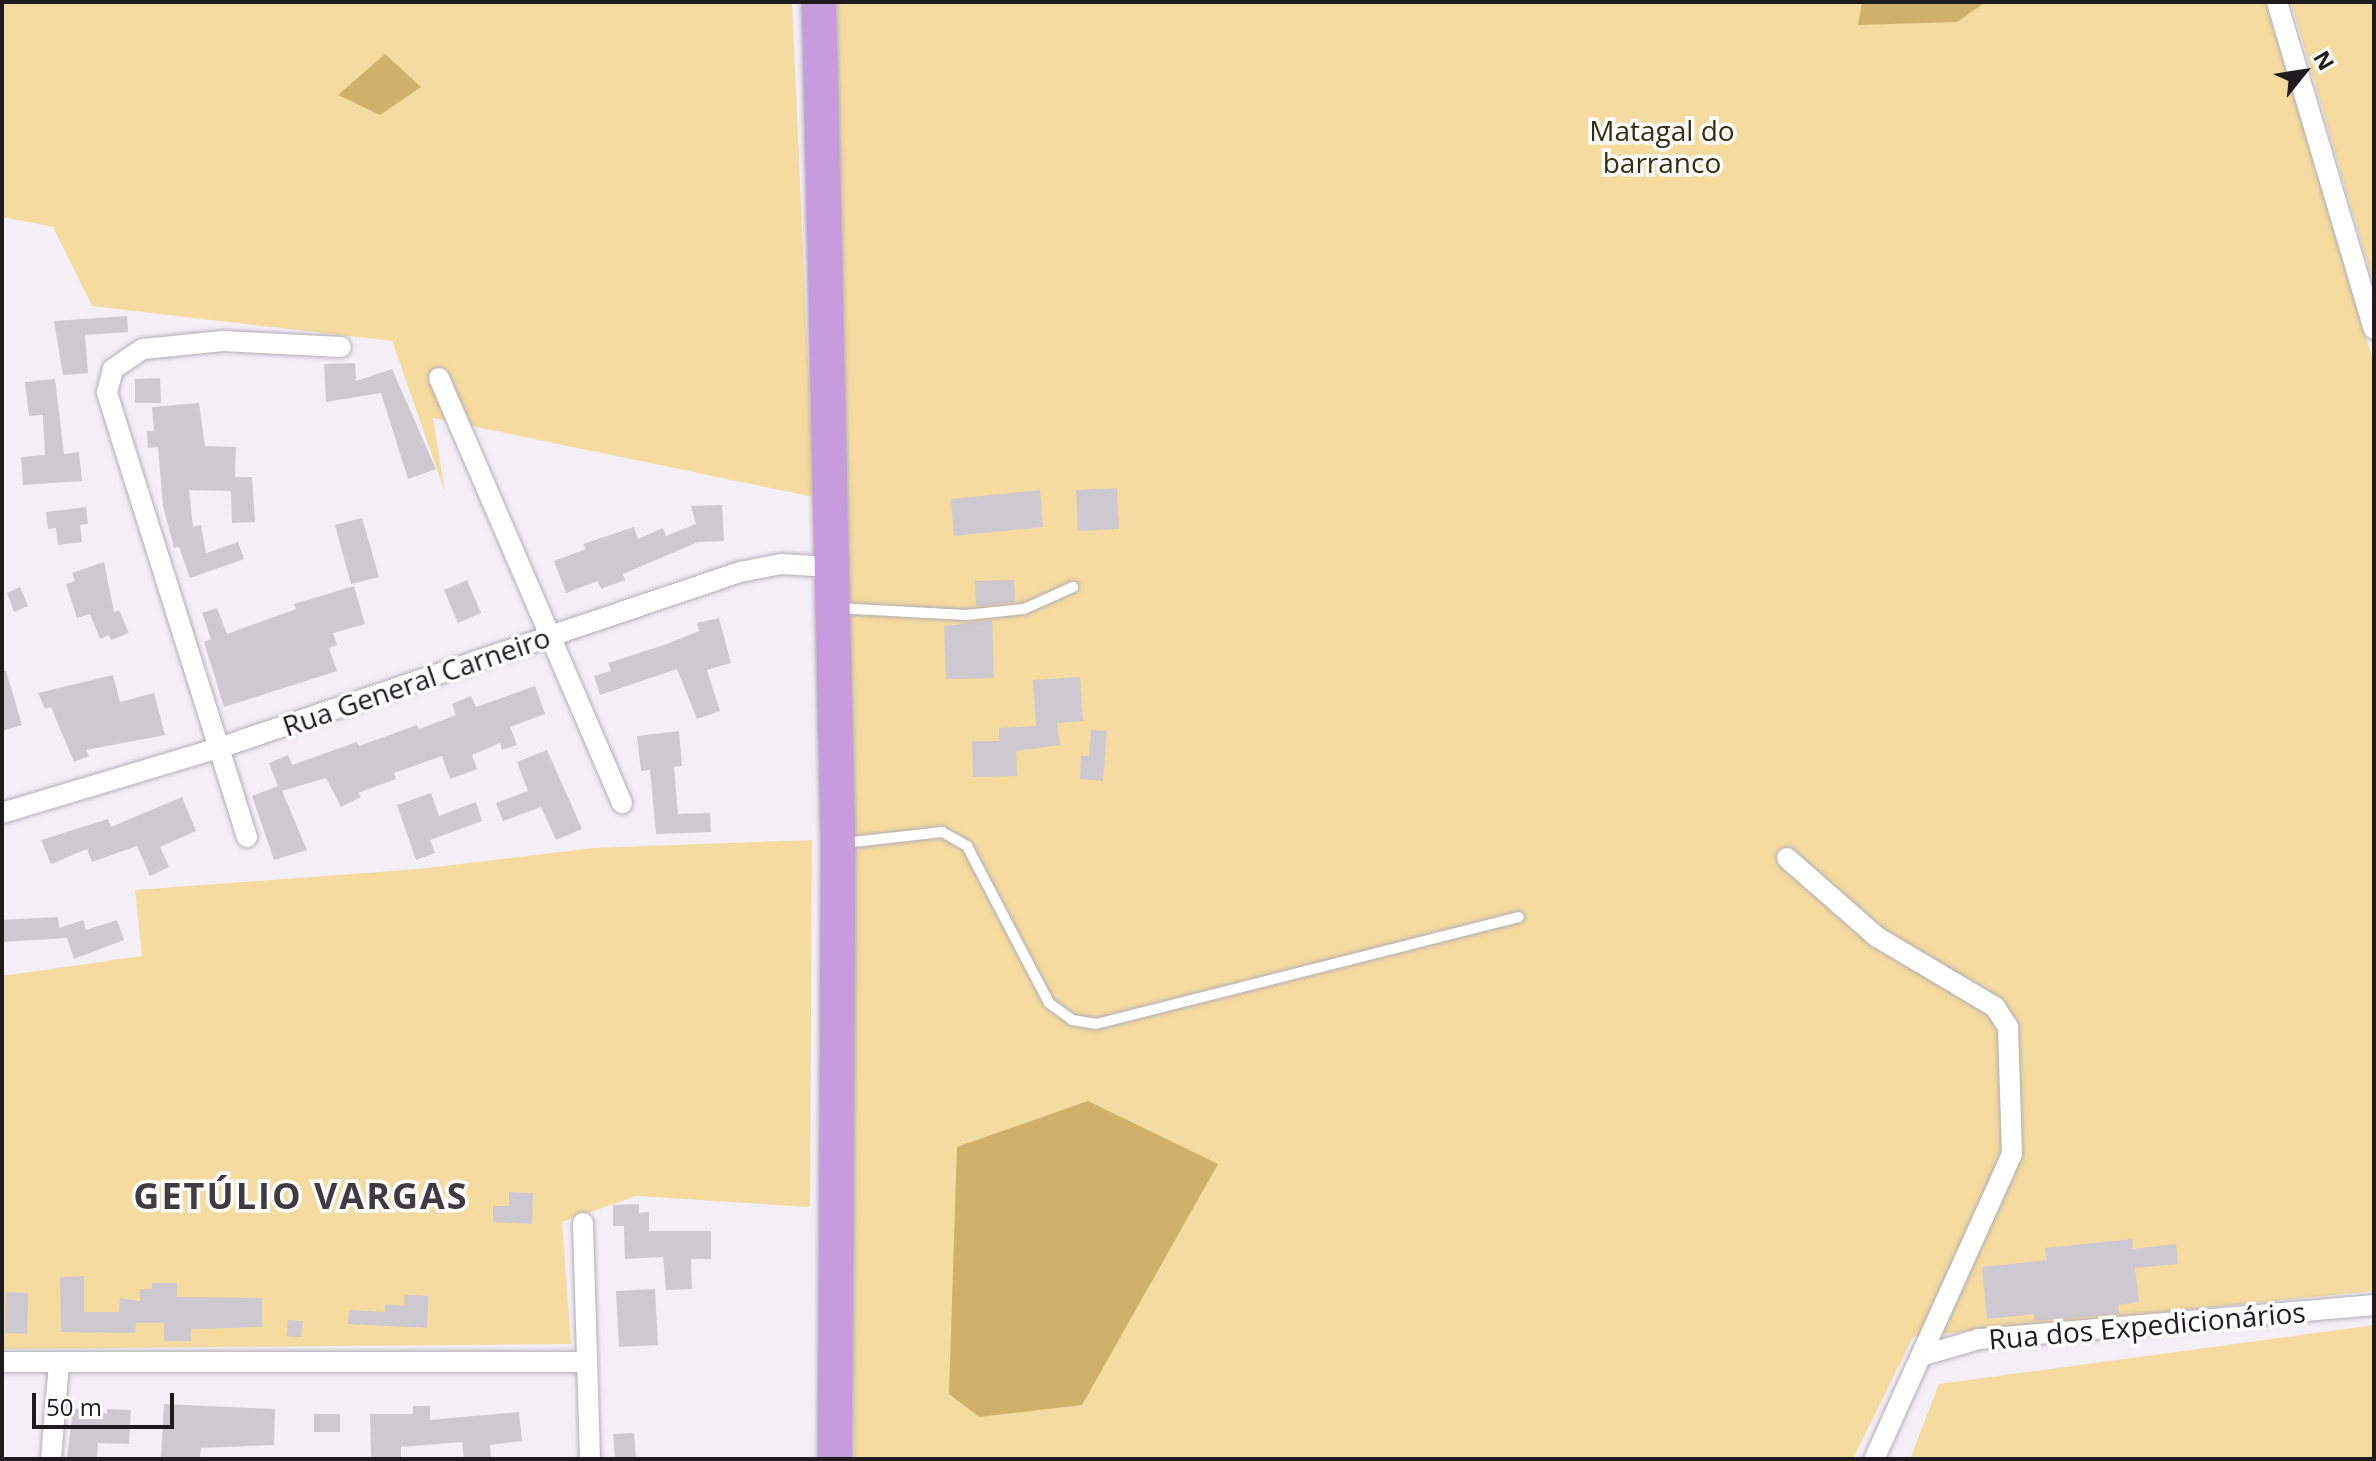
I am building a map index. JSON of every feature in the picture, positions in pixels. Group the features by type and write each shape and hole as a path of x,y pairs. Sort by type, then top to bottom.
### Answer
{"highway":[{"path":"819,2 838,844 835,1459"}],"street":[{"path":"2277,2 2366,277 2374,329"},
{"path":"247,837 216,749 107,393 113,369 143,349 223,341 341,347"},
{"path":"439,378 553,634 622,803"},
{"name":"Rua General Carneiro","path":"2,813 216,749 740,572 781,564 832,567"},
{"path":"1787,858 1877,937 1995,1007 2008,1027 2012,1154 1874,1459"},
{"path":"583,1223 590,1459"},
{"name":"Rua dos Expedicionários","path":"1921,1356 1979,1339 2374,1305"},
{"path":"2,1362 585,1362"},
{"path":"51,1459 59,1363"}],"lane":[{"path":"835,607 966,615 1024,609 1073,587"},
{"path":"838,844 942,832 967,846 1049,1003 1072,1020 1096,1024 1519,917"}],"green space":[{"path":"2,2 792,2 814,497 433,418 445,492 392,341 92,306 53,227 2,217"},
{"name":"Matagal do barranco","path":"837,2 2266,2 2374,363 2374,1291 1913,1337 1853,1459 854,1459"},
{"path":"2291,2 2374,2 2374,283 2370,271"},
{"path":"812,840 810,1207 636,1196 562,1222 571,1344 2,1349 2,976 142,956 135,890 418,869 593,848"},
{"path":"2374,1325 2374,1459 1910,1459 1939,1384"}],"shaded area":[{"path":"1862,2 1986,2 1957,22 1858,25"},
{"path":"385,54 421,87 380,115 338,95"},
{"path":"1088,1101 1218,1164 1082,1405 979,1417 949,1394 957,1147"}],"building":[{"path":"127,316 128,332 85,335 88,373 63,375 54,321"},
{"path":"355,363 356,381 392,369 436,469 408,479 381,393 326,402 324,364"},
{"path":"160,378 161,403 135,403 135,379"},
{"path":"55,379 64,454 79,452 82,481 23,485 21,457 45,455 43,415 29,416 25,382"},
{"path":"199,403 205,446 236,447 235,477 252,477 255,522 232,523 231,491 189,490 193,527 201,525 206,553 238,542 244,559 190,578 179,547 174,548 163,506 158,447 148,448 147,431 154,431 152,407"},
{"path":"1117,488 1119,529 1078,531 1076,490"},
{"path":"1040,490 1043,527 954,536 951,499"},
{"path":"722,505 724,541 698,542 623,574 625,580 601,589 598,581 566,593 554,561 586,549 583,544 634,527 638,539 663,528 666,536 696,524 691,506"},
{"path":"86,507 88,524 80,525 82,542 58,545 56,528 48,529 46,512"},
{"path":"362,518 379,577 351,584 335,525"},
{"path":"104,562 114,612 119,610 129,633 111,640 109,635 100,639 90,614 77,618 66,584 75,581 72,573"},
{"path":"467,580 481,613 458,623 444,590"},
{"path":"1014,580 1015,602 976,606 975,581"},
{"path":"354,586 365,624 333,633 337,645 329,648 337,671 224,707 204,642 211,639 202,613 217,608 227,634 296,609 294,604"},
{"path":"20,587 28,606 14,612 7,593"},
{"path":"719,618 731,663 707,670 720,711 697,719 677,669 600,695 594,676 611,671 608,663 667,644 699,631 697,623"},
{"path":"992,620 994,678 946,679 944,626"},
{"path":"6,671 22,725 2,731 2,672"},
{"path":"113,675 120,702 154,693 165,735 86,750 89,756 74,762 51,707 45,709 38,693"},
{"path":"1080,677 1083,721 1057,723 1060,745 1016,751 1017,776 973,777 972,741 999,741 999,728 1036,726 1033,680"},
{"path":"535,686 545,714 510,727 517,745 502,750 500,743 472,755 477,769 450,779 442,756 394,773 396,779 358,793 361,797 341,807 326,778 282,791 307,850 274,860 252,796 278,786 269,763 288,755 292,765 357,742 359,746 417,725 419,729 456,715 452,704 471,696 476,707"},
{"path":"1091,730 1107,731 1103,781 1080,779 1081,756 1089,756"},
{"path":"679,731 682,766 674,767 678,814 710,813 711,832 656,834 650,770 641,771 637,736"},
{"path":"547,750 582,829 556,840 541,807 503,821 496,803 528,791 517,762"},
{"path":"431,793 439,816 476,802 482,821 430,840 435,853 416,860 397,805"},
{"path":"182,797 196,831 160,847 169,867 150,876 137,846 92,862 87,849 51,864 41,840 108,819 111,827"},
{"path":"58,917 59,928 83,920 86,930 117,920 124,940 74,959 67,938 2,942 2,920"},
{"path":"509,1192 533,1193 532,1224 493,1222 493,1206 509,1206"},
{"path":"639,1204 639,1213 649,1212 649,1231 711,1231 711,1259 691,1259 692,1289 666,1290 663,1257 625,1259 624,1226 613,1226 613,1205"},
{"path":"2132,1239 2133,1249 2176,1244 2178,1264 2135,1268 2139,1302 2118,1305 2119,1314 2034,1321 2034,1314 1987,1319 1982,1267 2047,1260 2045,1248"},
{"path":"84,1276 84,1312 119,1312 120,1298 140,1301 140,1289 152,1289 152,1283 177,1283 177,1297 262,1298 262,1327 191,1329 191,1341 164,1341 164,1323 136,1323 135,1333 61,1332 60,1277"},
{"path":"655,1289 658,1345 619,1347 616,1291"},
{"path":"6,1292 28,1293 27,1334 5,1333"},
{"path":"405,1295 428,1296 427,1328 348,1324 349,1310 385,1312 385,1304 404,1306"},
{"path":"288,1320 303,1321 301,1337 287,1336"},
{"path":"164,1404 275,1409 274,1445 201,1448 200,1459 161,1459"},
{"path":"413,1406 430,1406 430,1420 519,1412 522,1441 490,1445 491,1459 464,1459 462,1442 401,1447 401,1459 371,1459 370,1414 413,1414"},
{"path":"73,1408 107,1414 107,1409 131,1410 129,1444 98,1443 97,1459 67,1459"},
{"path":"314,1414 340,1414 340,1432 314,1432"},
{"path":"634,1433 636,1459 615,1459 613,1434"}],"district":[{"name":"GETÚLIO VARGAS","path":"301,1196"}]}
